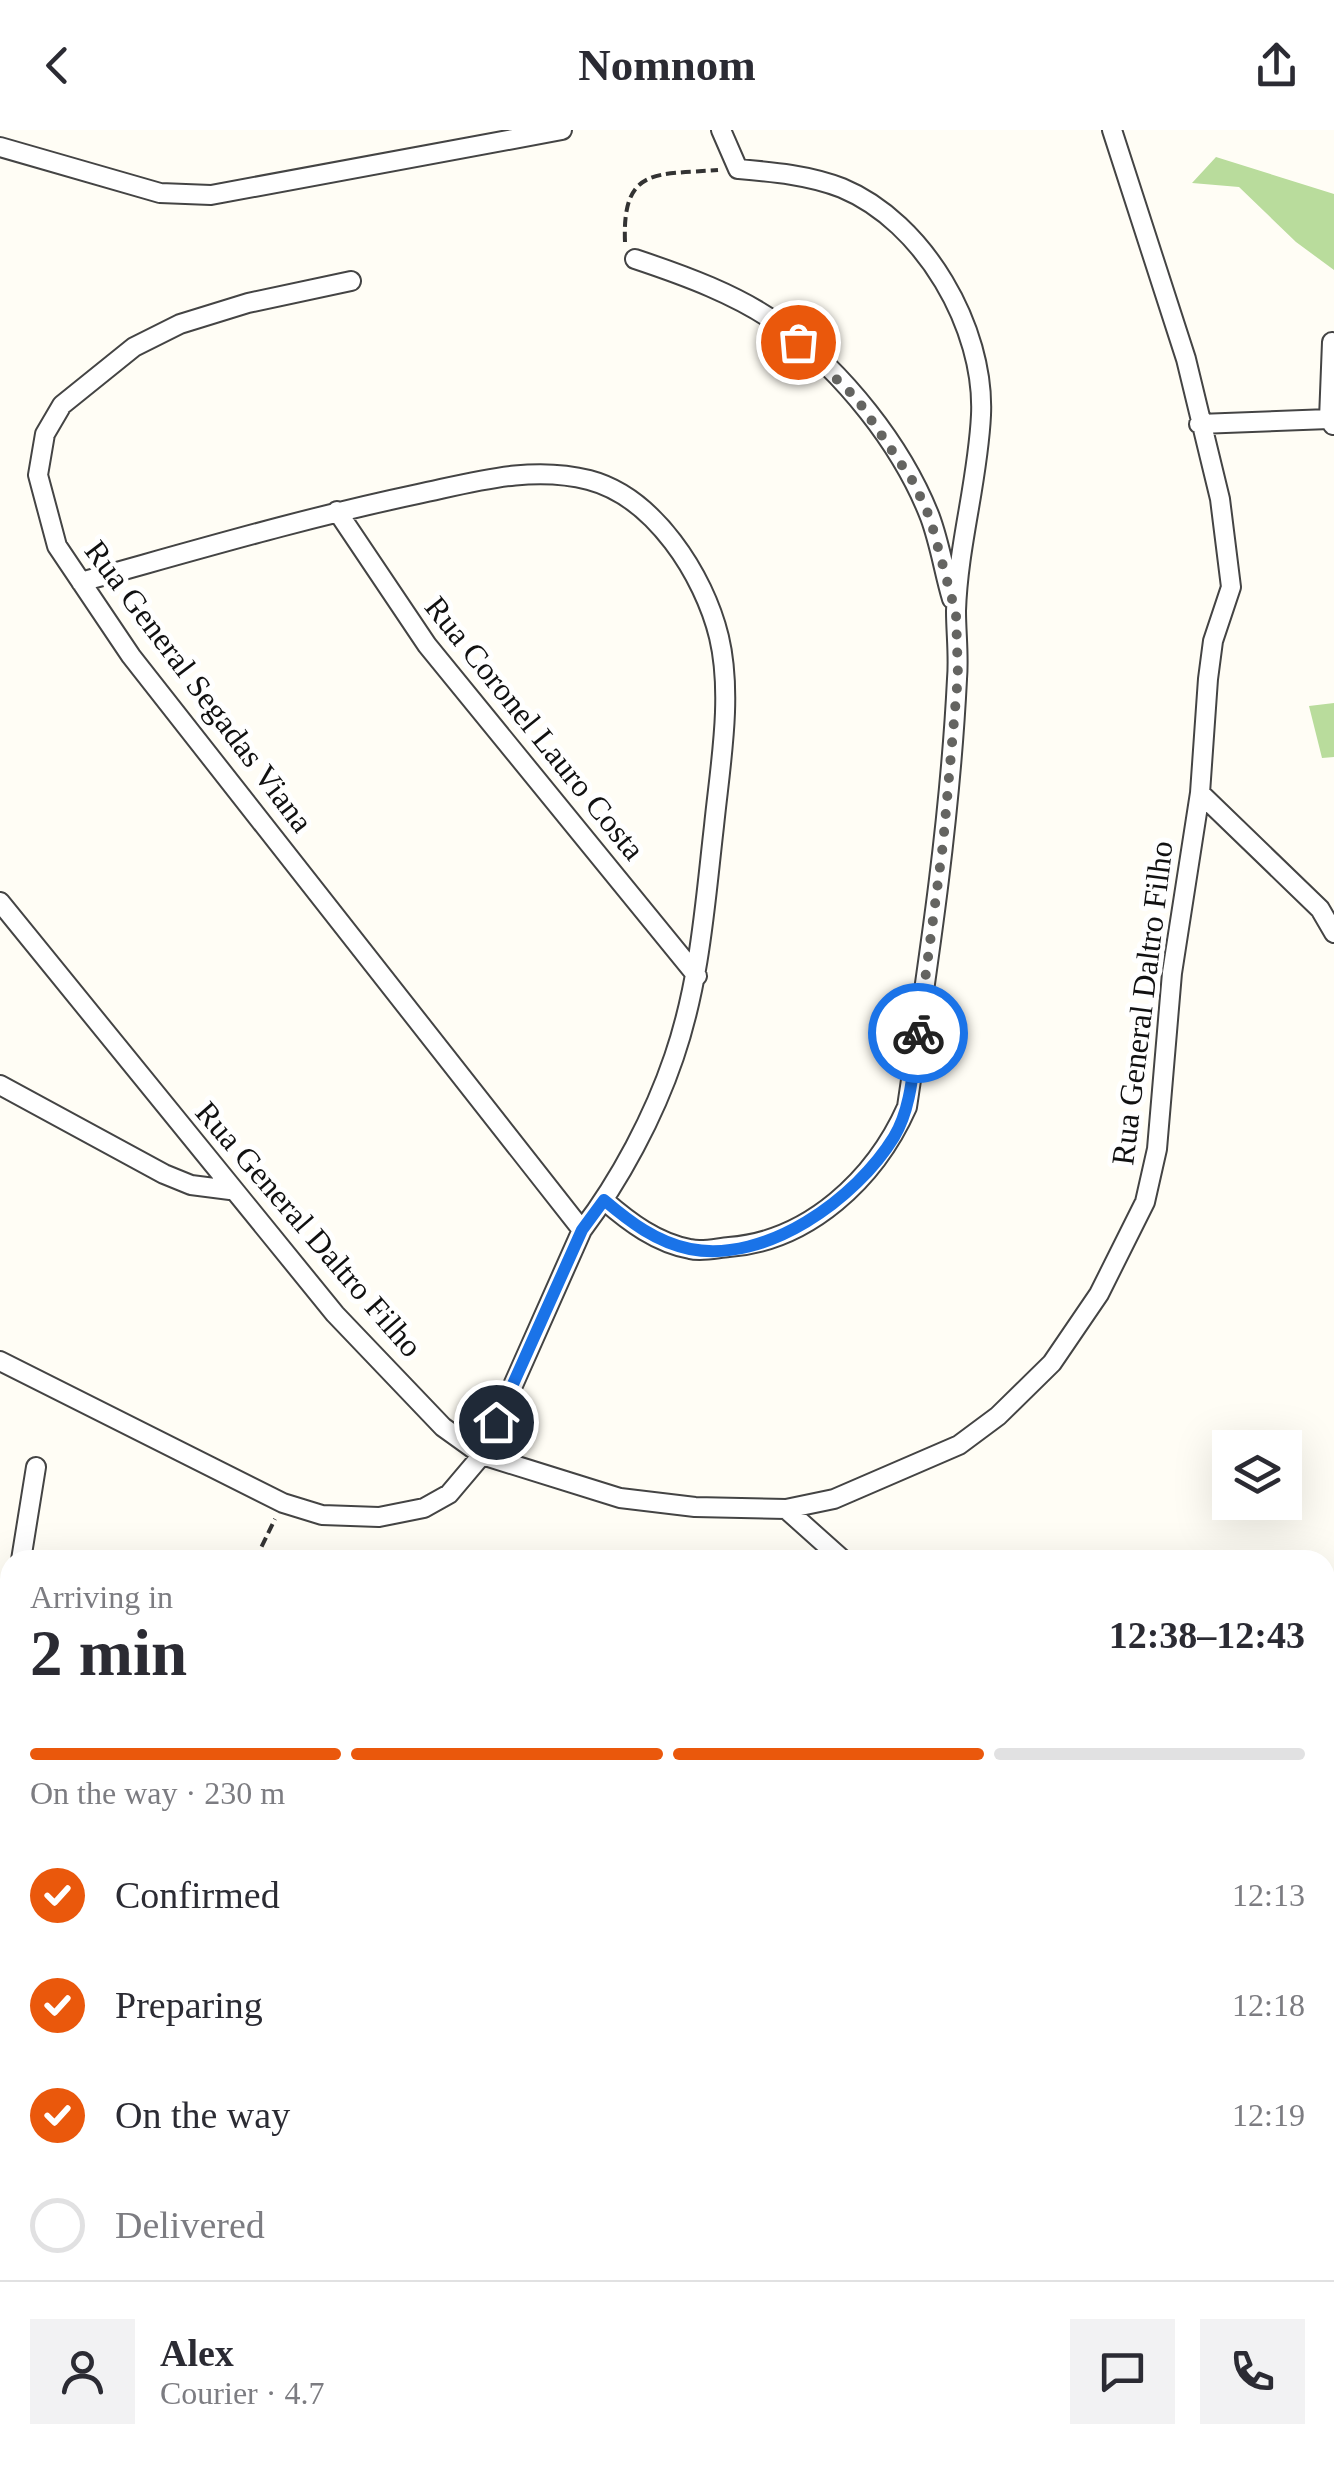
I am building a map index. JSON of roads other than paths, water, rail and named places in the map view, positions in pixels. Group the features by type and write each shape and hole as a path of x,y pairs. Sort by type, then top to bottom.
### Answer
{"street":[{"path":"0,148 160,193 211,195 562,130"},
{"path":"604,1200 637,1229 692,1250 761,1244 810,1221 846,1194 894,1137 907,1107 943,844 958,676 956,614 981,413 961,315 943,282 907,235 877,208 842,188 784,173 738,169 721,130"},
{"name":"Rua General Daltro Filho","path":"0,902 334,1314 443,1427 482,1455 620,1498 695,1507 786,1509 834,1499 959,1446 1029,1389 1099,1294 1145,1202 1157,1149 1172,973 1200,793 1210,660 1231,587 1220,499 1186,359 1112,130"},
{"path":"635,259 710,288 780,325 857,399 914,483 930,518 956,614"},
{"name":"Rua General Segadas Viana","path":"350,281 248,303 180,324 134,347 62,404 45,434 38,475 57,546 143,671 582,1230"},
{"path":"1199,424 1331,423 1332,342"},
{"path":"0,1361 283,1503 322,1515 379,1517 424,1508 449,1494 482,1455 582,1230 604,1200 674,1059 697,976 724,695 719,639 706,600 684,558 652,518 617,490 546,471 498,477 336,511 81,582"},
{"name":"Rua Coronel Lauro Costa","path":"336,511 427,645 697,976"},
{"path":"1200,793 1327,910 1334,933"},
{"path":"0,1085 164,1174 191,1185 230,1190"},
{"path":"23,1550 36,1466"},
{"path":"786,1509 832,1550"}]}
